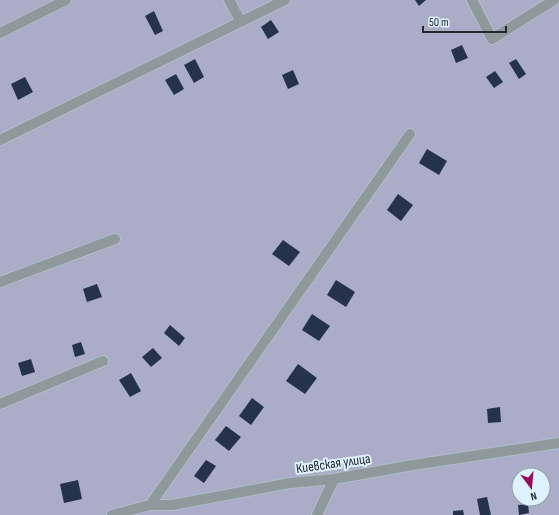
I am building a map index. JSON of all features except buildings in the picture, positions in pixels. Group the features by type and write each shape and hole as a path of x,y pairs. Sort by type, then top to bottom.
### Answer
{"street":[{"path":"0,32 66,0"},
{"path":"229,0 241,22"},
{"path":"0,140 285,0"},
{"path":"472,0 492,39 554,0"},
{"path":"150,505 410,134"},
{"path":"0,282 115,239"},
{"path":"0,404 103,361"},
{"name":"Киевская улица","path":"112,515 150,505 172,505 290,483 334,479 413,465 559,444"},
{"path":"317,515 334,479"}],"shaded area":[{"path":"0,0 559,0 559,515 0,515"}]}
